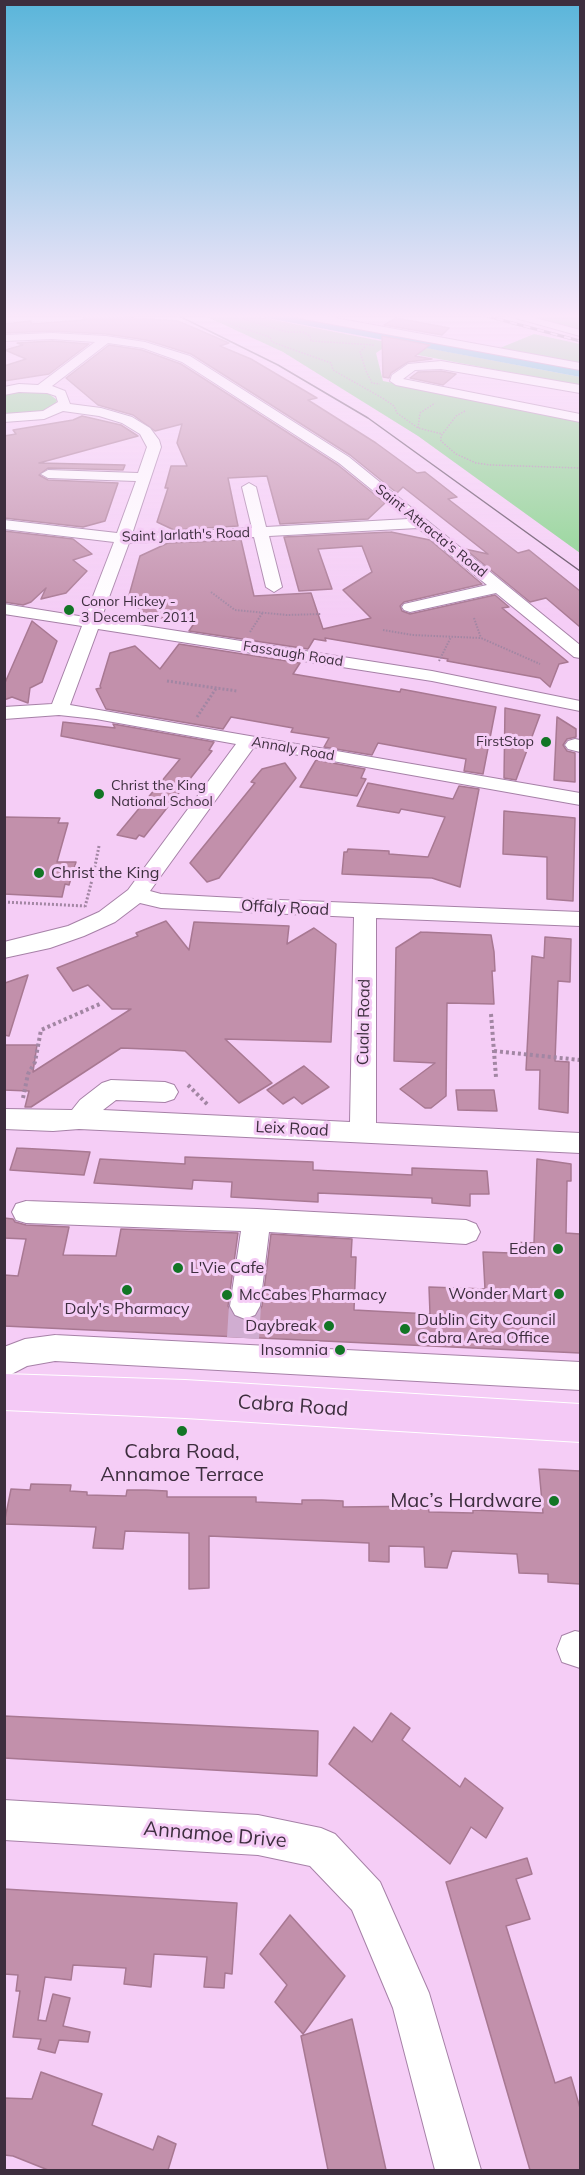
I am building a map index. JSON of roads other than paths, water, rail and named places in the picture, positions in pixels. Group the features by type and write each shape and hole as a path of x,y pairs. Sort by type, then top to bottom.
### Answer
{"main road":[{"name":"Cabra Road","path":"4,1392 185,1399 580,1423"}],"street":[{"path":"4,418 38,416"},
{"path":"59,709 123,539 154,447 152,440 137,424 114,416"},
{"name":"Saint Attracta's Road","path":"276,416 344,460 580,653"},
{"path":"48,474 144,477"},
{"name":"Saint Jarlath's Road","path":"249,487 274,587"},
{"name":"Saint Jarlath's Road","path":"4,524 123,539 423,523"},
{"name":"Saint Attracta's Road","path":"410,607 500,587"},
{"name":"Fassaugh Road","path":"4,609 432,676 580,706"},
{"name":"Annaly Road","path":"4,713 59,709 188,729 580,799"},
{"path":"4,950 50,940 107,917 142,886 248,741"},
{"name":"Offaly Road","path":"142,886 161,901 580,919"},
{"name":"Cuala Road","path":"363,1132 365,911"},
{"path":"79,1119 89,1107 111,1090 165,1092"},
{"name":"Leix Road","path":"11,1119 53,1121 79,1119 580,1143"},
{"path":"26,1212 257,1220 466,1232"},
{"path":"245,1306 257,1220"},
{"path":"4,1364 26,1353 56,1348 242,1348 580,1376"},
{"name":"Annamoe Drive","path":"4,1820 258,1835 321,1848 366,1896 414,2008 458,2170"}],"tunnel":[{"path":"243,1338 245,1306"}],"tram line":[{"path":"365,416 580,571"}],"place":[{"name":"Conor Hickey - 3 December 2011","path":"69,610"},
{"name":"FirstStop","path":"546,742"},
{"name":"Christ the King National School","path":"99,794"},
{"name":"Christ the King","path":"39,873"},
{"name":"Eden","path":"558,1249"},
{"name":"L'Vie Cafe","path":"178,1268"},
{"name":"Daly's Pharmacy","path":"127,1290"},
{"name":"Wonder Mart","path":"559,1294"},
{"name":"McCabes Pharmacy","path":"227,1295"},
{"name":"Daybreak","path":"329,1326"},
{"name":"Dublin City Council Cabra Area Office","path":"405,1329"},
{"name":"Insomnia","path":"340,1350"},
{"name":"Cabra Road, Annamoe Terrace","path":"182,1431"},
{"name":"Mac’s Hardware","path":"554,1501"}]}
